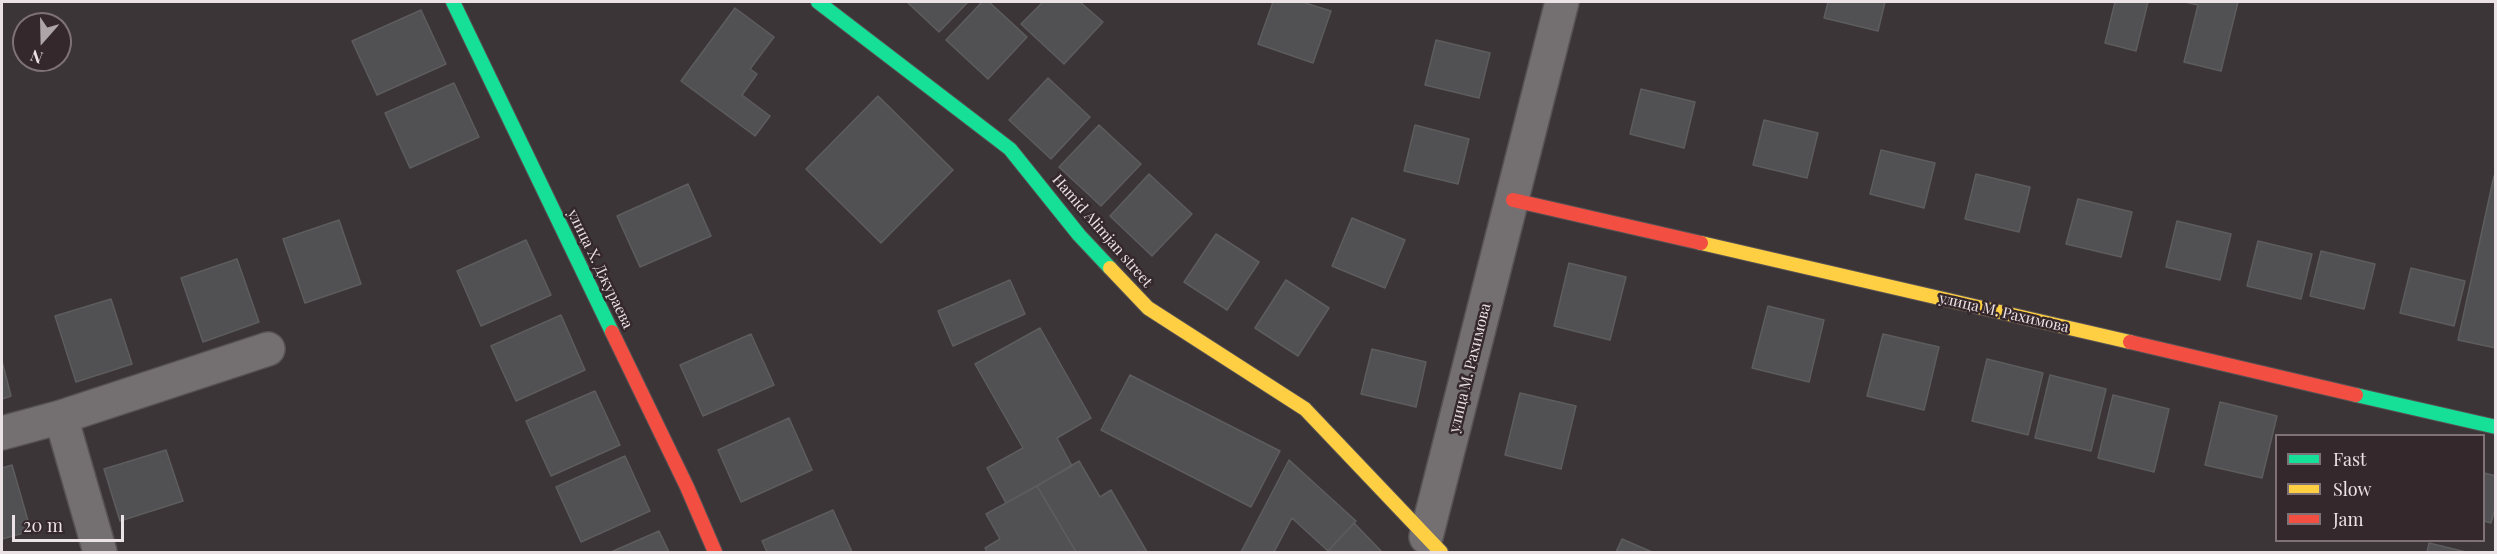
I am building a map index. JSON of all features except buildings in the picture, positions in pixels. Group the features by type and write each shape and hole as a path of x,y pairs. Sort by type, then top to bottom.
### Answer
{"street":[{"name":"улица Х. Джураева","path":"453,2 687,487 715,552"},
{"name":"Hamid Alimjan street","path":"818,2 1010,148 1079,235 1148,308 1305,409 1433,545"},
{"name":"улица М. Рахимова","path":"1433,545 1513,200 1562,2"},
{"name":"улица М. Рахимова","path":"1513,200 2496,427"},
{"path":"2,433 61,417 268,349"},
{"path":"61,417 100,552"}],"traffic: fast":[{"path":"453,2 612,332"},
{"path":"818,2 1010,149 1079,235 1110,268"},
{"path":"2356,395 2496,427"}],"traffic: slow":[{"path":"1701,243 2130,342"},
{"path":"1110,268 1148,308 1305,409 1441,552"}],"traffic: jam":[{"path":"1513,200 1701,243"},
{"path":"612,332 687,487 715,552"},
{"path":"2130,342 2356,395"}]}
